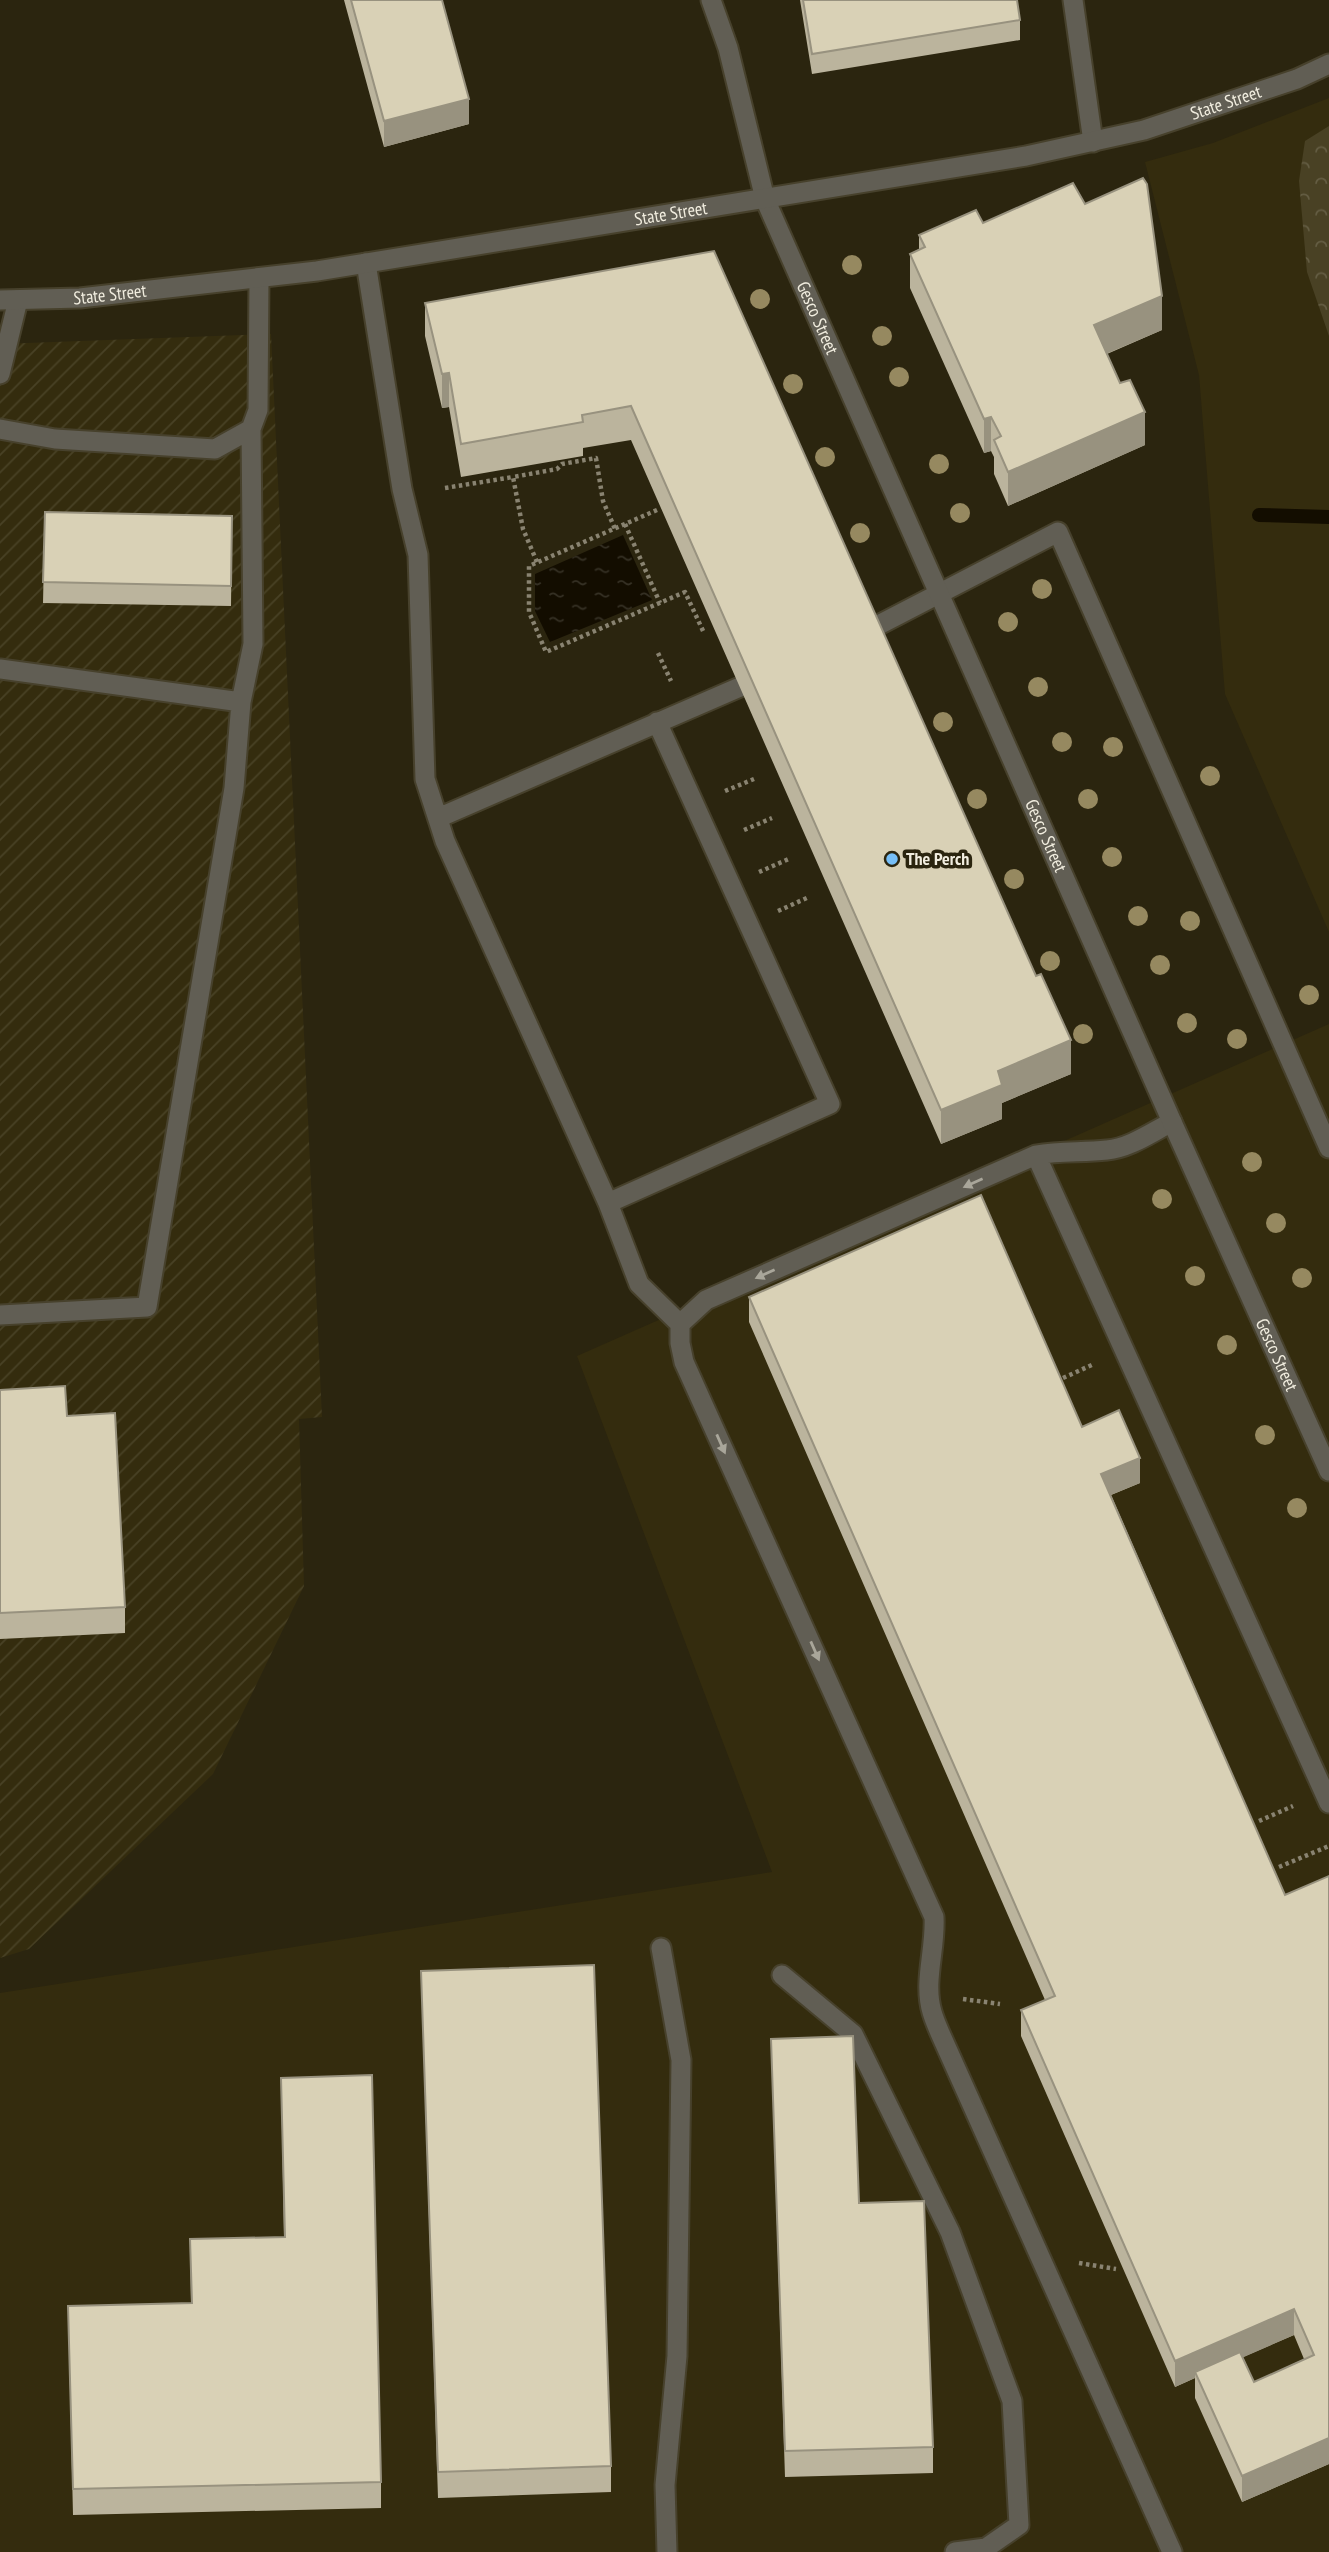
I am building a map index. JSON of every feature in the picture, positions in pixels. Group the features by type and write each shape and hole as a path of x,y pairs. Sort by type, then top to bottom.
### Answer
{"street":[{"name":"Gesco Street","path":"711,0 728,48 765,199 1329,1471"},
{"path":"1073,0 1093,142"},
{"name":"State Street","path":"9,300 80,298 366,263 1026,156 1144,131 1297,79 1329,64"},
{"path":"366,263 402,489 418,555 425,779 444,841 608,1203 639,1284 680,1324 684,1362 934,1917 935,1939 929,1994 931,2011 1172,2552"},
{"path":"0,1315 147,1307 234,788 241,702 253,645 251,429 258,410 259,278"},
{"path":"0,374 9,300"},
{"path":"0,429 55,439 215,449 251,429"},
{"path":"867,631 1058,532 1329,1148"},
{"path":"0,669 241,702"},
{"path":"438,818 740,687"},
{"path":"608,1203 830,1104 657,722"},
{"path":"680,1324 706,1300 1036,1156 1060,1150 1107,1150 1122,1147 1172,1122"},
{"path":"1036,1156 1329,1803"},
{"path":"661,1948 681,2060 677,2356 665,2486 667,2552"},
{"path":"782,1975 853,2034 950,2232 1012,2401 1019,2525 986,2550 955,2552"}],"path":[{"path":"444,488 557,469 562,464 596,458 603,501 615,528"},
{"path":"513,477 523,528 537,562"},
{"path":"657,510 529,566 529,612 547,652 685,592 704,633"},
{"path":"625,524 660,603"},
{"path":"1279,1867 1329,1846"}],"shaded area":[{"path":"1329,98 1329,932 1225,694 1199,375 1145,162 1213,143"},
{"path":"271,334 322,1417 299,1419 304,1586 213,1774 29,1949 0,1958 0,344"},
{"path":"1329,1024 1329,2552 0,2552 0,1993 772,1872 577,1356"}],"green space":[{"path":"1329,126 1329,336 1307,272 1299,181 1305,141"}],"water":[{"path":"623,535 652,600 550,642 535,611 535,574"}],"building":[{"path":"351,0 442,0 469,99 384,121"},
{"path":"803,0 1017,0 1020,20 812,54"},
{"path":"1143,178 1147,184 1162,296 1094,325 1120,383 1130,380 1145,412 1008,472 994,440 1001,436 991,417 984,419 910,254 925,247 919,235 976,210 983,223 1073,183 1085,204"},
{"name":"The Perch","path":"714,251 1036,976 1041,974 1071,1040 998,1071 1002,1085 941,1110 631,406 582,415 583,422 461,444 449,373 442,374 425,303"},
{"path":"45,512 232,516 231,586 43,582"},
{"path":"981,1195 1082,1427 1119,1410 1140,1458 1101,1474 1285,1895 1329,1876 1329,2438 1242,2476 1195,2372 1240,2352 1254,2382 1314,2355 1294,2309 1175,2361 1021,2010 1055,1996 749,1297"},
{"path":"65,1386 67,1416 115,1413 125,1607 0,1613 0,1390"},
{"path":"594,1965 611,2466 438,2472 421,1971"},
{"path":"853,2036 859,2203 924,2201 933,2447 785,2451 771,2039"},
{"path":"372,2075 381,2482 73,2489 68,2306 192,2303 190,2239 285,2237 281,2078"}],"waterway":[{"path":"1259,515 1329,517"}],"place":[{"name":"The Perch","path":"892,859"}]}
